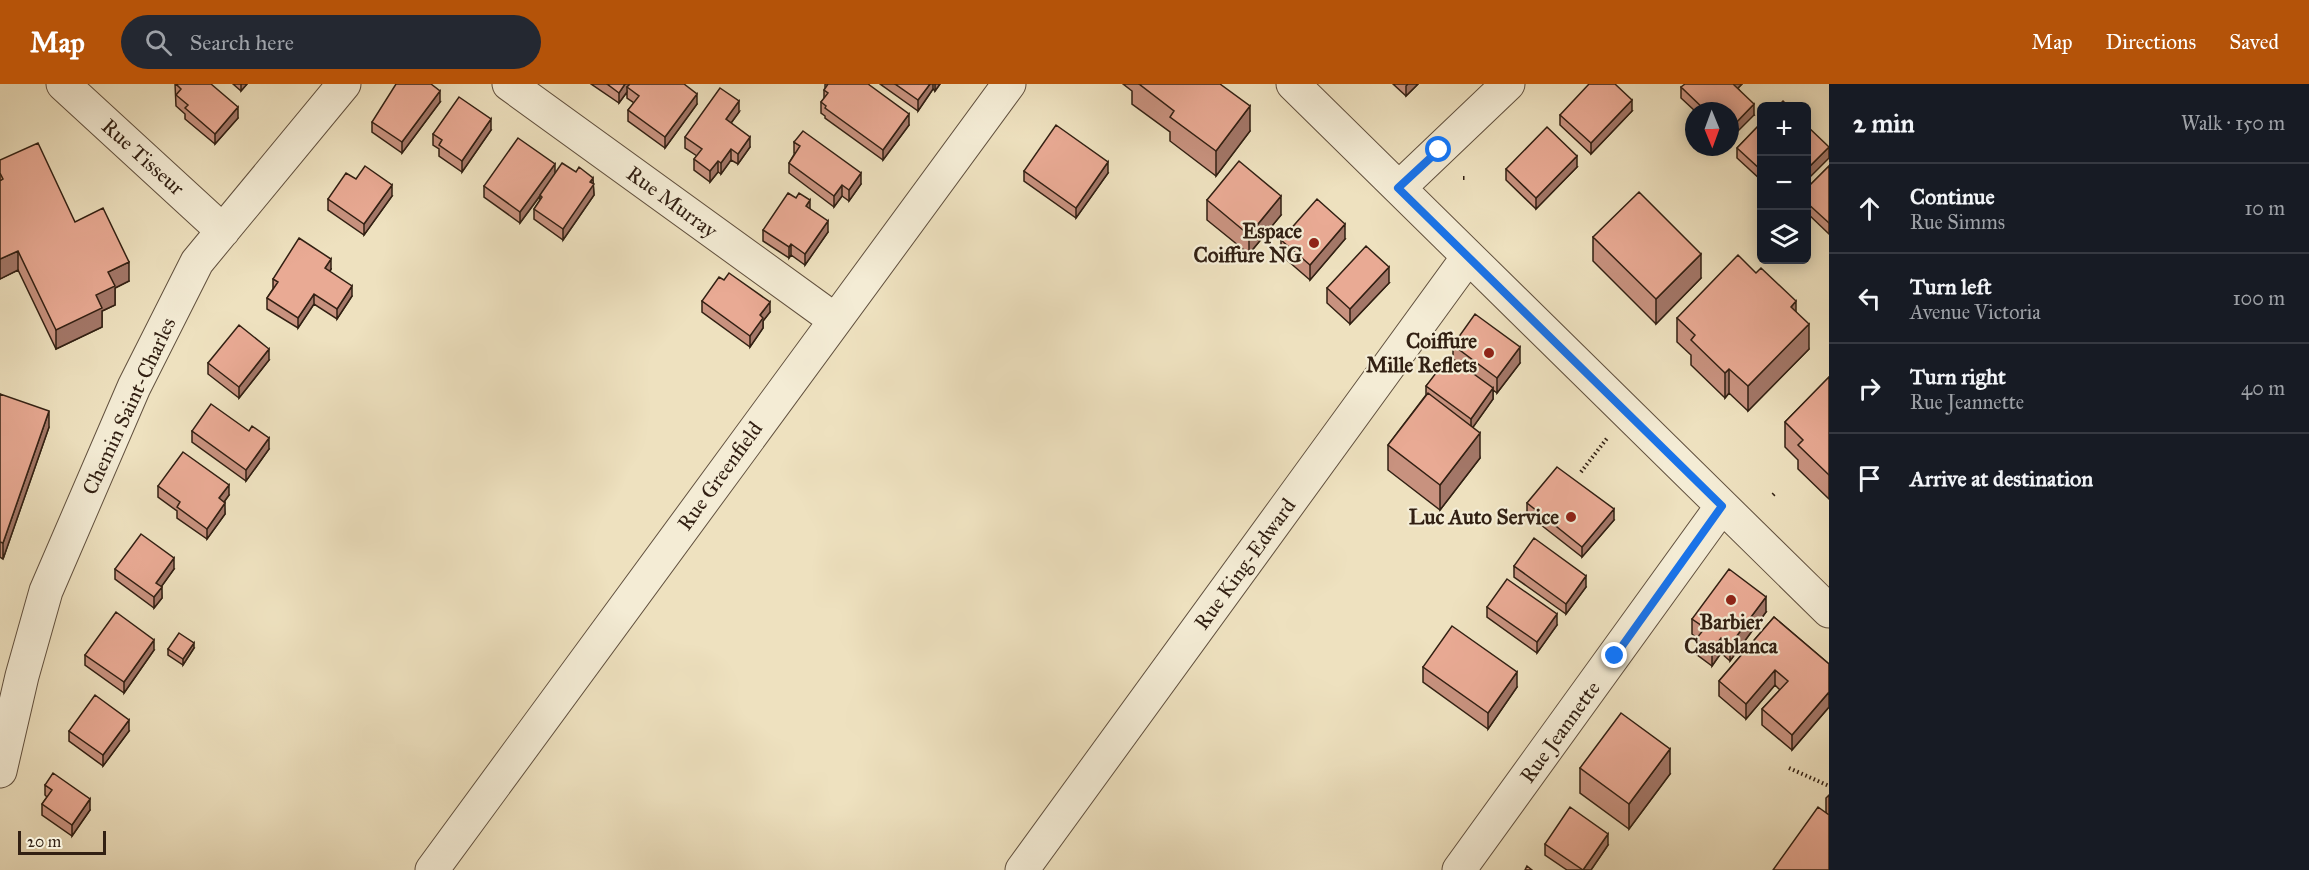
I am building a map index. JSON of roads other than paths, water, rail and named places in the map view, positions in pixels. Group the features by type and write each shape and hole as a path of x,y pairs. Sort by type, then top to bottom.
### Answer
{"street":[{"name":"Rue Tisseur","path":"63,84 223,231"},
{"name":"Chemin Saint-Charles","path":"0,771 45,591 134,387 197,262 344,84"},
{"name":"Rue Murray","path":"509,84 835,320"},
{"name":"Rue Greenfield","path":"432,870 1009,84"},
{"path":"1293,84 1829,611"},
{"path":"1398,188 1508,84"},
{"name":"Rue King-Edward","path":"1022,870 1468,257"},
{"name":"Rue Jeannette","path":"1459,870 1722,506"}],"place":[{"name":"Espace Coiffure NG","path":"1314,243"},
{"name":"Coiffure Mille Reflets","path":"1489,353"},
{"name":"Luc Auto Service","path":"1571,517"},
{"name":"Barbier Casablanca","path":"1731,600"}]}
